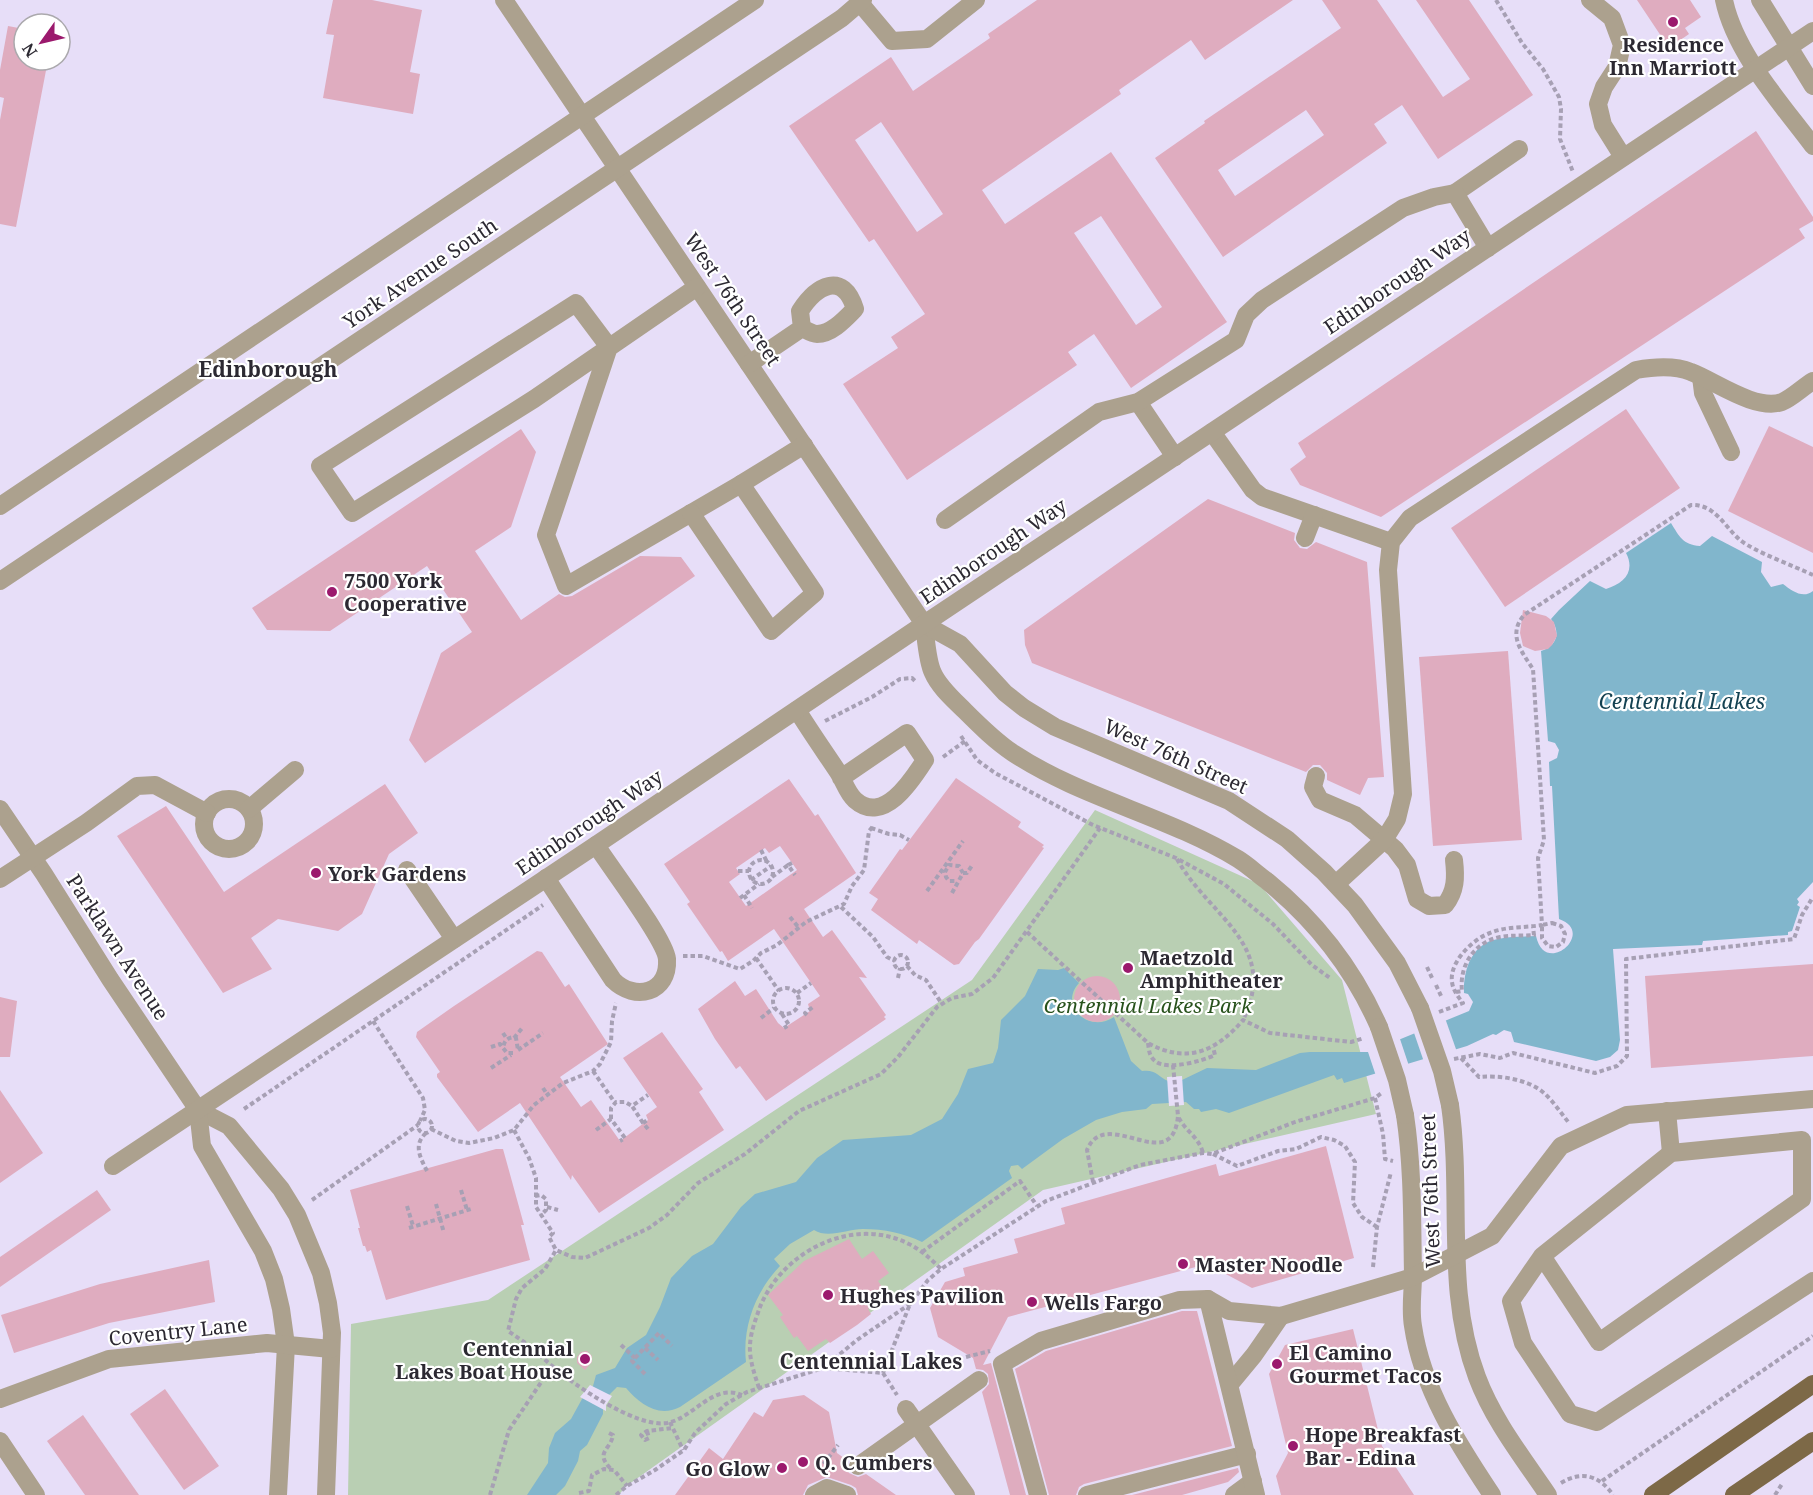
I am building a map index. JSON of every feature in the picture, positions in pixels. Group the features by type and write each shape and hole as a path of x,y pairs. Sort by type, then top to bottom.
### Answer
{"main road":[{"path":"1653,1495 1813,1384"},
{"path":"1734,1495 1813,1441"}],"street":[{"name":"West 76th Street","path":"504,0 924,624 933,672 956,702 993,737 1028,763 1070,784 1192,834 1240,860 1292,902 1330,944 1367,1001 1376,1031 1395,1072 1405,1115 1411,1159 1413,1277 1411,1306 1413,1326 1423,1365 1450,1428 1492,1495"},
{"name":"York Avenue South","path":"0,506 755,0"},
{"path":"862,1 892,40 927,39 976,0"},
{"path":"1590,0 1612,18 1622,45 1617,67 1604,87 1598,104 1602,125 1623,157"},
{"path":"1724,0 1726,12 1756,69 1813,146"},
{"path":"1760,0 1813,86"},
{"name":"York Avenue South","path":"0,581 618,169 842,18 862,1"},
{"name":"Edinborough Way","path":"113,1166 1813,31"},
{"path":"945,519 1099,412 1138,402 1236,340 1246,315 1262,300 1403,208 1434,197 1455,193 1519,148"},
{"path":"1455,193 1488,248"},
{"path":"609,346 576,303 320,466 352,513 534,399 697,287"},
{"path":"749,364 802,328"},
{"path":"609,346 546,535 566,586 804,445"},
{"path":"1336,884 1384,840 1397,819 1403,794 1388,570 1391,542 1410,518 1636,370 1658,367 1689,371 1731,393 1765,403 1782,402 1813,381"},
{"path":"1701,377 1703,393 1731,452"},
{"path":"1138,402 1175,457"},
{"path":"1212,432 1253,490 1262,497 1391,542"},
{"path":"691,513 771,632 815,593 741,484"},
{"path":"1305,538 1314,515"},
{"name":"West 76th Street","path":"924,624 960,644 1005,693 1038,717 1072,735 1229,801 1287,840 1305,854 1355,904 1381,940 1428,1010 1450,1105 1454,1128 1457,1188 1456,1281 1467,1348 1478,1380 1494,1413 1547,1494"},
{"path":"797,710 850,794 856,801 872,808 884,806 894,799 925,760 907,734 841,778"},
{"path":"249,809 295,770"},
{"path":"1316,776 1313,788 1320,800 1354,815 1395,849 1407,865 1417,899 1429,906 1445,905 1453,895 1454,860"},
{"path":"0,879 86,823 136,786 155,785 207,813"},
{"path":"226,799 235,800 249,809 253,816 253,832 243,845 227,849 219,847 207,836 204,820 212,806 226,799"},
{"name":"Parklawn Avenue","path":"0,809 198,1110 202,1146 263,1251 274,1279 286,1345 278,1495"},
{"path":"546,878 613,980 634,993 653,989 664,976 667,957 660,939 596,845"},
{"path":"407,870 454,939"},
{"path":"1038,1495 1002,1364 1041,1341 1180,1300 1208,1299 1228,1311 1281,1316 1413,1277 1492,1236 1561,1146 1627,1114 1813,1099"},
{"name":"Parklawn Avenue","path":"198,1110 229,1126 281,1189 297,1215 321,1273 332,1333 326,1495"},
{"path":"1667,1111 1671,1153"},
{"path":"1542,1256 1599,1342 1802,1199 1802,1140 1671,1153 1542,1256 1511,1301 1523,1343 1570,1414 1597,1422 1813,1281"},
{"path":"1208,1299 1254,1488 1234,1495"},
{"path":"1230,1384 1281,1316"},
{"name":"Coventry Lane","path":"0,1399 110,1359 267,1343 331,1349"},
{"path":"858,1466 979,1380"},
{"path":"906,1409 966,1495"},
{"path":"0,1440 36,1495"},
{"path":"1087,1495 1247,1454"},
{"path":"814,1495 827,1488 848,1495"}],"path":[{"path":"1496,0 1522,43 1543,69 1559,98 1560,139 1581,186"},
{"path":"1428,1010 1463,1003 1452,982 1454,972 1466,950 1474,942 1491,932 1533,927 1542,925 1552,923 1561,926 1565,934 1563,942 1556,947 1545,944 1542,939 1542,925 1538,858 1544,840 1533,669 1518,648 1516,633 1524,615 1691,505 1713,511 1744,543 1813,575"},
{"path":"809,729 904,678 915,680 921,689"},
{"path":"955,729 974,756 988,769 1100,828 1176,858 1224,884 1273,924 1312,965 1339,984"},
{"path":"941,759 965,741"},
{"path":"667,957 703,956 740,969 812,919 841,907 847,901 852,886 864,870 868,831 878,822"},
{"path":"514,1130 525,1148 534,1172 536,1207 553,1233 549,1237 556,1250 572,1257 585,1258 650,1227 667,1215 698,1183 745,1154 795,1114 812,1104 881,1074 898,1057 935,1009 952,998 968,996 986,985 1028,932 1065,875 1100,828"},
{"path":"927,891 963,841"},
{"path":"761,850 769,864 772,877"},
{"path":"1028,932 1148,1043 1167,1051 1183,1053 1199,1052 1213,1047 1228,1036 1243,1020 1252,1001 1253,971 1248,952 1241,939 1187,876 1176,858"},
{"path":"751,880 749,871 754,862 761,860 769,864"},
{"path":"751,880 769,864"},
{"path":"753,908 742,897 759,884 767,883 790,864 795,875"},
{"path":"945,866 957,864 961,868 961,878"},
{"path":"952,893 973,864"},
{"path":"945,866 946,877 949,881 961,878"},
{"path":"738,872 749,871"},
{"path":"751,880 759,884"},
{"path":"767,883 771,888"},
{"path":"244,1109 558,895"},
{"path":"1451,1060 1480,1054 1500,1058 1513,1053 1595,1073 1617,1066 1627,1056 1626,959 1794,939 1802,915 1813,897"},
{"path":"841,907 873,937 887,957 895,961 896,966 900,968"},
{"path":"790,916 798,928"},
{"path":"1456,992 1462,991 1461,980 1464,970 1477,947 1500,937 1534,936 1533,927"},
{"path":"895,961 899,956 908,959 907,966 915,975 926,980 942,1004"},
{"path":"756,958 779,991"},
{"path":"900,968 907,966"},
{"path":"1427,967 1442,998"},
{"path":"898,978 900,968"},
{"path":"797,993 811,983"},
{"path":"431,1129 456,1141 469,1143 494,1138 514,1130 530,1108 547,1094 563,1083 593,1071 600,1064 609,1048 613,1014 618,999 625,989"},
{"path":"774,1008 774,997 779,991 791,989 797,993 800,1005 806,1014 813,1008"},
{"path":"782,1014 792,1012 800,1005"},
{"path":"774,1008 782,1014 789,1025 784,1028"},
{"path":"761,1018 774,1008"},
{"path":"1243,1020 1270,1033 1351,1042 1376,1031"},
{"path":"373,1021 423,1098 425,1110 419,1123 420,1131 426,1133"},
{"path":"503,1048 504,1042 514,1038 523,1027"},
{"path":"491,1068 543,1033"},
{"path":"503,1034 507,1039"},
{"path":"514,1038 522,1056"},
{"path":"1148,1043 1150,1055 1155,1061 1173,1065 1213,1056 1215,1053 1213,1047"},
{"path":"491,1047 500,1044 507,1053 513,1053"},
{"path":"1461,1057 1479,1077 1516,1079 1542,1091 1581,1137"},
{"path":"1173,1065 1180,1122 1195,1137 1203,1153"},
{"path":"593,1071 615,1103"},
{"path":"543,1088 547,1094"},
{"path":"1212,1154 1295,1122 1375,1098 1384,1092"},
{"path":"632,1106 648,1095"},
{"path":"1375,1098 1383,1134 1385,1159"},
{"path":"620,1141 625,1138 611,1119 609,1112 615,1103 624,1102 632,1106 648,1129"},
{"path":"1094,1182 1087,1154 1094,1140 1111,1134 1159,1144 1175,1130 1178,1116"},
{"path":"312,1200 424,1119 430,1122 431,1129"},
{"path":"596,1130 611,1119"},
{"path":"643,1123 649,1119"},
{"path":"427,1171 418,1150 420,1140 431,1129"},
{"path":"883,1373 910,1304 923,1286 941,1269 1056,1196 1140,1165 1203,1153 1212,1154 1237,1166 1278,1151 1296,1149 1321,1137 1334,1140 1345,1146 1355,1162 1353,1203 1362,1217 1377,1227"},
{"path":"1373,1267 1377,1227 1394,1161 1394,1152"},
{"path":"922,1252 1020,1181 1037,1206"},
{"path":"407,1206 411,1227 469,1209 461,1190"},
{"path":"535,1196 545,1197 545,1212 541,1215"},
{"path":"436,1204 444,1233"},
{"path":"546,1207 558,1210"},
{"path":"759,1388 750,1351 752,1332 772,1283 797,1257 818,1244 832,1239 868,1235 895,1238 922,1252 941,1269"},
{"path":"556,1250 545,1269 522,1287 516,1299 508,1331 582,1390 644,1420 660,1423 670,1422 723,1393 736,1392 742,1395"},
{"path":"616,1495 683,1450 695,1433 726,1404 759,1388 823,1368 910,1304"},
{"path":"645,1374 632,1361 659,1333 672,1346"},
{"path":"1602,1481 1813,1336"},
{"path":"621,1345 636,1358"},
{"path":"645,1348 658,1360"},
{"path":"966,1357 993,1349"},
{"path":"490,1495 509,1430 552,1366"},
{"path":"823,1368 883,1373"},
{"path":"883,1373 906,1409"},
{"path":"670,1422 683,1450"},
{"path":"647,1431 674,1428"},
{"path":"609,1433 613,1435 612,1441 603,1454 606,1463 627,1486"},
{"path":"819,1470 838,1445"},
{"path":"579,1493 589,1491 590,1479 594,1473 611,1469"},
{"path":"1547,1494 1574,1476 1589,1476 1602,1481 1613,1495"}],"green space":[{"name":"Centennial Lakes Park","path":"1095,810 1259,884 1342,980 1376,1114 1043,1190 625,1487 619,1495 348,1495 351,1324 488,1300 972,980"}],"water":[{"name":"Centennial Lakes","path":"1671,523 1679,536 1689,544 1700,546 1712,536 1762,562 1761,572 1771,587 1783,584 1801,594 1813,591 1813,882 1797,899 1799,902 1797,905 1800,907 1792,931 1788,932 1788,935 1703,941 1702,945 1613,949 1620,1040 1618,1050 1610,1057 1596,1061 1514,1042 1511,1032 1504,1030 1467,1046 1344,1083 1342,1078 1337,1080 1334,1075 1229,1113 1216,1109 1201,1112 1186,1102 1152,1104 1146,1109 1122,1112 1096,1120 1063,1139 1022,1169 1018,1165 1011,1166 1009,1171 1012,1178 922,1242 901,1234 879,1230 857,1229 825,1234 814,1230 790,1244 774,1259 780,1266 764,1286 752,1310 746,1335 746,1362 680,1407 672,1410 650,1408 626,1388 617,1387 603,1404 603,1414 587,1445 580,1451 578,1461 565,1486 556,1495 527,1495 548,1463 549,1448 555,1433 571,1419 582,1399 593,1386 596,1375 615,1368 627,1348 646,1335 671,1278 692,1256 713,1244 741,1207 755,1194 796,1182 817,1158 843,1140 911,1135 942,1119 958,1094 968,1069 993,1063 998,1048 1001,1020 1025,996 1038,969 1064,968 1079,983 1073,992 1072,1000 1079,1015 1095,1022 1114,1017 1131,1061 1142,1071 1153,1072 1168,1081 1182,1080 1207,1068 1256,1070 1300,1053 1369,1052 1469,1011 1473,1002 1468,994 1464,993 1467,967 1476,952 1489,942 1508,937 1536,936 1541,948 1549,953 1557,953 1565,948 1571,941 1573,933 1569,925 1559,919 1549,762 1557,758 1559,750 1555,743 1548,741 1541,651 1551,646 1556,638 1556,629 1551,619 1559,610 1590,581 1606,589 1618,584 1629,571 1629,560 1626,553"}],"pier":[{"path":"1445,1018 1457,1052 1424,1062 1413,1030"},
{"path":"1399,1036 1409,1066 1376,1076 1367,1049"},
{"path":"1182,1076 1184,1105 1169,1106 1167,1077"},
{"path":"590,1385 612,1396 606,1405 606,1411 580,1397"}],"building":[{"path":"333,0 372,0 422,10 410,72 420,74 413,114 323,98 334,35 326,34"},
{"path":"1037,0 1293,0 1205,60 1191,40 1119,90 1121,94 982,190 1005,224 1111,152 1227,322 1131,388 1094,334 1068,352 1077,365 907,480 843,384 898,348 891,337 925,314 874,239 869,242 789,126 891,57 913,91 990,38 988,34","holes":["881,122 943,214 917,232 855,140","1101,216 1162,307 1136,325 1074,233"]},
{"path":"1322,0 1377,0 1443,97 1470,79 1416,0 1469,0 1533,95 1438,159 1402,105 1374,124 1387,143 1223,257 1155,158 1205,123 1204,121 1341,28","holes":["1306,110 1324,135 1235,196 1218,170"]},
{"name":"Residence Inn Marriott","path":"1637,0 1690,0 1701,17 1685,28 1689,34 1669,48"},
{"path":"8,26 12,27 12,72 46,72 16,227 0,224 0,120 4,98 0,97 0,70"},
{"path":"1756,131 1813,217 1813,221 1799,229 1805,238 1381,517 1300,485 1290,469 1306,457 1298,443"},
{"path":"1626,409 1680,488 1505,607 1451,528"},
{"path":"1769,426 1813,447 1813,553 1728,511"},
{"name":"7500 York Cooperative","path":"521,429 536,452 511,527 475,551 521,620 559,594 565,597 572,596 640,556 681,557 695,576 425,763 409,740 441,653 472,632 427,566 330,631 267,630 252,608"},
{"path":"1208,499 1295,533 1294,540 1300,548 1307,549 1316,542 1367,562 1384,777 1368,778 1360,795 1327,780 1327,773 1320,765 1313,765 1306,772 1032,663 1025,645 1024,630"},
{"path":"1523,610 1546,616 1554,622 1557,636 1548,649 1535,651 1523,646 1520,633"},
{"path":"1508,651 1522,840 1433,846 1419,657"},
{"path":"956,778 1021,822 1018,827 1044,845 1042,847 1044,848 979,939 959,964 954,965 919,940 917,944 871,910 878,899 869,893 900,849 902,850"},
{"path":"789,779 815,816 818,814 856,873 804,909 823,937 832,930 867,978 859,977 886,1015 884,1017 886,1019 766,1101 740,1066 736,1069 698,1009 735,981 745,996 756,989 778,1023 784,1028 810,1011 808,1004 820,996 774,929 728,961 687,904 690,902 664,864","holes":["780,846 797,870 746,906 729,882 740,874 736,868 765,848 769,853"]},
{"name":"York Gardens","path":"385,784 418,833 389,854 362,914 338,931 278,919 251,938 272,969 223,993 117,836 166,806 224,892"},
{"path":"537,951 542,952 565,987 569,984 608,1044 560,1077 581,1107 591,1100 620,1141 648,1120 646,1115 657,1107 623,1058 662,1032 703,1089 699,1092 724,1130 599,1213 572,1175 571,1180 520,1103 478,1132 437,1077 440,1072 416,1037 417,1032"},
{"path":"1813,964 1813,1056 1651,1068 1645,976"},
{"name":"Maetzold Amphitheater","path":"1097,976 1113,983 1120,999 1113,1015 1097,1022 1081,1015 1074,999 1081,983"},
{"path":"0,997 17,1001 10,1057 0,1057"},
{"path":"0,1090 43,1153 0,1183"},
{"path":"1326,1146 1354,1258 1252,1288 1207,1264 1008,1317 983,1365 991,1363 1026,1495 1010,1495 982,1392 989,1384 988,1374 976,1369 973,1358 938,1337 930,1308 945,1282 965,1276 963,1268 1018,1253 1014,1239 1065,1224 1061,1208 1216,1164 1219,1176"},
{"path":"496,1149 503,1149 524,1225 521,1225 530,1260 386,1300 371,1250 367,1252 363,1246 350,1190"},
{"path":"97,1190 111,1210 0,1287 0,1257"},
{"name":"Hughes Pavilion","path":"849,1239 862,1259 873,1251 889,1273 878,1281 888,1296 868,1309 871,1314 857,1325 830,1343 826,1339 808,1351 797,1336 794,1338 780,1317 783,1315 768,1295 804,1261"},
{"path":"209,1260 215,1302 109,1323 14,1353 1,1315 100,1284"},
{"path":"1182,1311 1197,1311 1232,1446 1084,1484 1079,1487 1076,1495 1049,1495 1015,1369 1046,1351"},
{"path":"1353,1329 1382,1446 1414,1495 1281,1495 1276,1476 1288,1453 1269,1374 1285,1345"},
{"name":"Centennial Lakes Boat House","path":"587,1351 592,1356 592,1362 585,1370 577,1363 577,1357 581,1352"},
{"path":"165,1389 219,1466 184,1490 130,1414"},
{"path":"804,1395 829,1412 837,1453 848,1461 849,1473 858,1477 866,1474 896,1495 858,1495 856,1488 851,1485 827,1477 808,1485 803,1495 675,1495 709,1448 723,1459 754,1412 763,1417 773,1400"},
{"path":"83,1415 139,1495 85,1495 47,1441"},
{"path":"1238,1468 1239,1472 1228,1482 1182,1495 1132,1495"}],"place":[{"name":"Residence Inn Marriott","path":"1673,22"},
{"name":"7500 York Cooperative","path":"332,592"},
{"name":"York Gardens","path":"316,873"},
{"name":"Maetzold Amphitheater","path":"1128,968"},
{"name":"Master Noodle","path":"1183,1264"},
{"name":"Hughes Pavilion","path":"828,1295"},
{"name":"Wells Fargo","path":"1032,1302"},
{"name":"Centennial Lakes Boat House","path":"585,1359"},
{"name":"El Camino Gourmet Tacos","path":"1277,1364"},
{"name":"Hope Breakfast Bar - Edina","path":"1293,1446"},
{"name":"Q. Cumbers","path":"803,1462"},
{"name":"Go Glow","path":"782,1468"}],"district":[{"name":"Edinborough","path":"268,369"},
{"name":"Centennial Lakes","path":"871,1361"}]}
